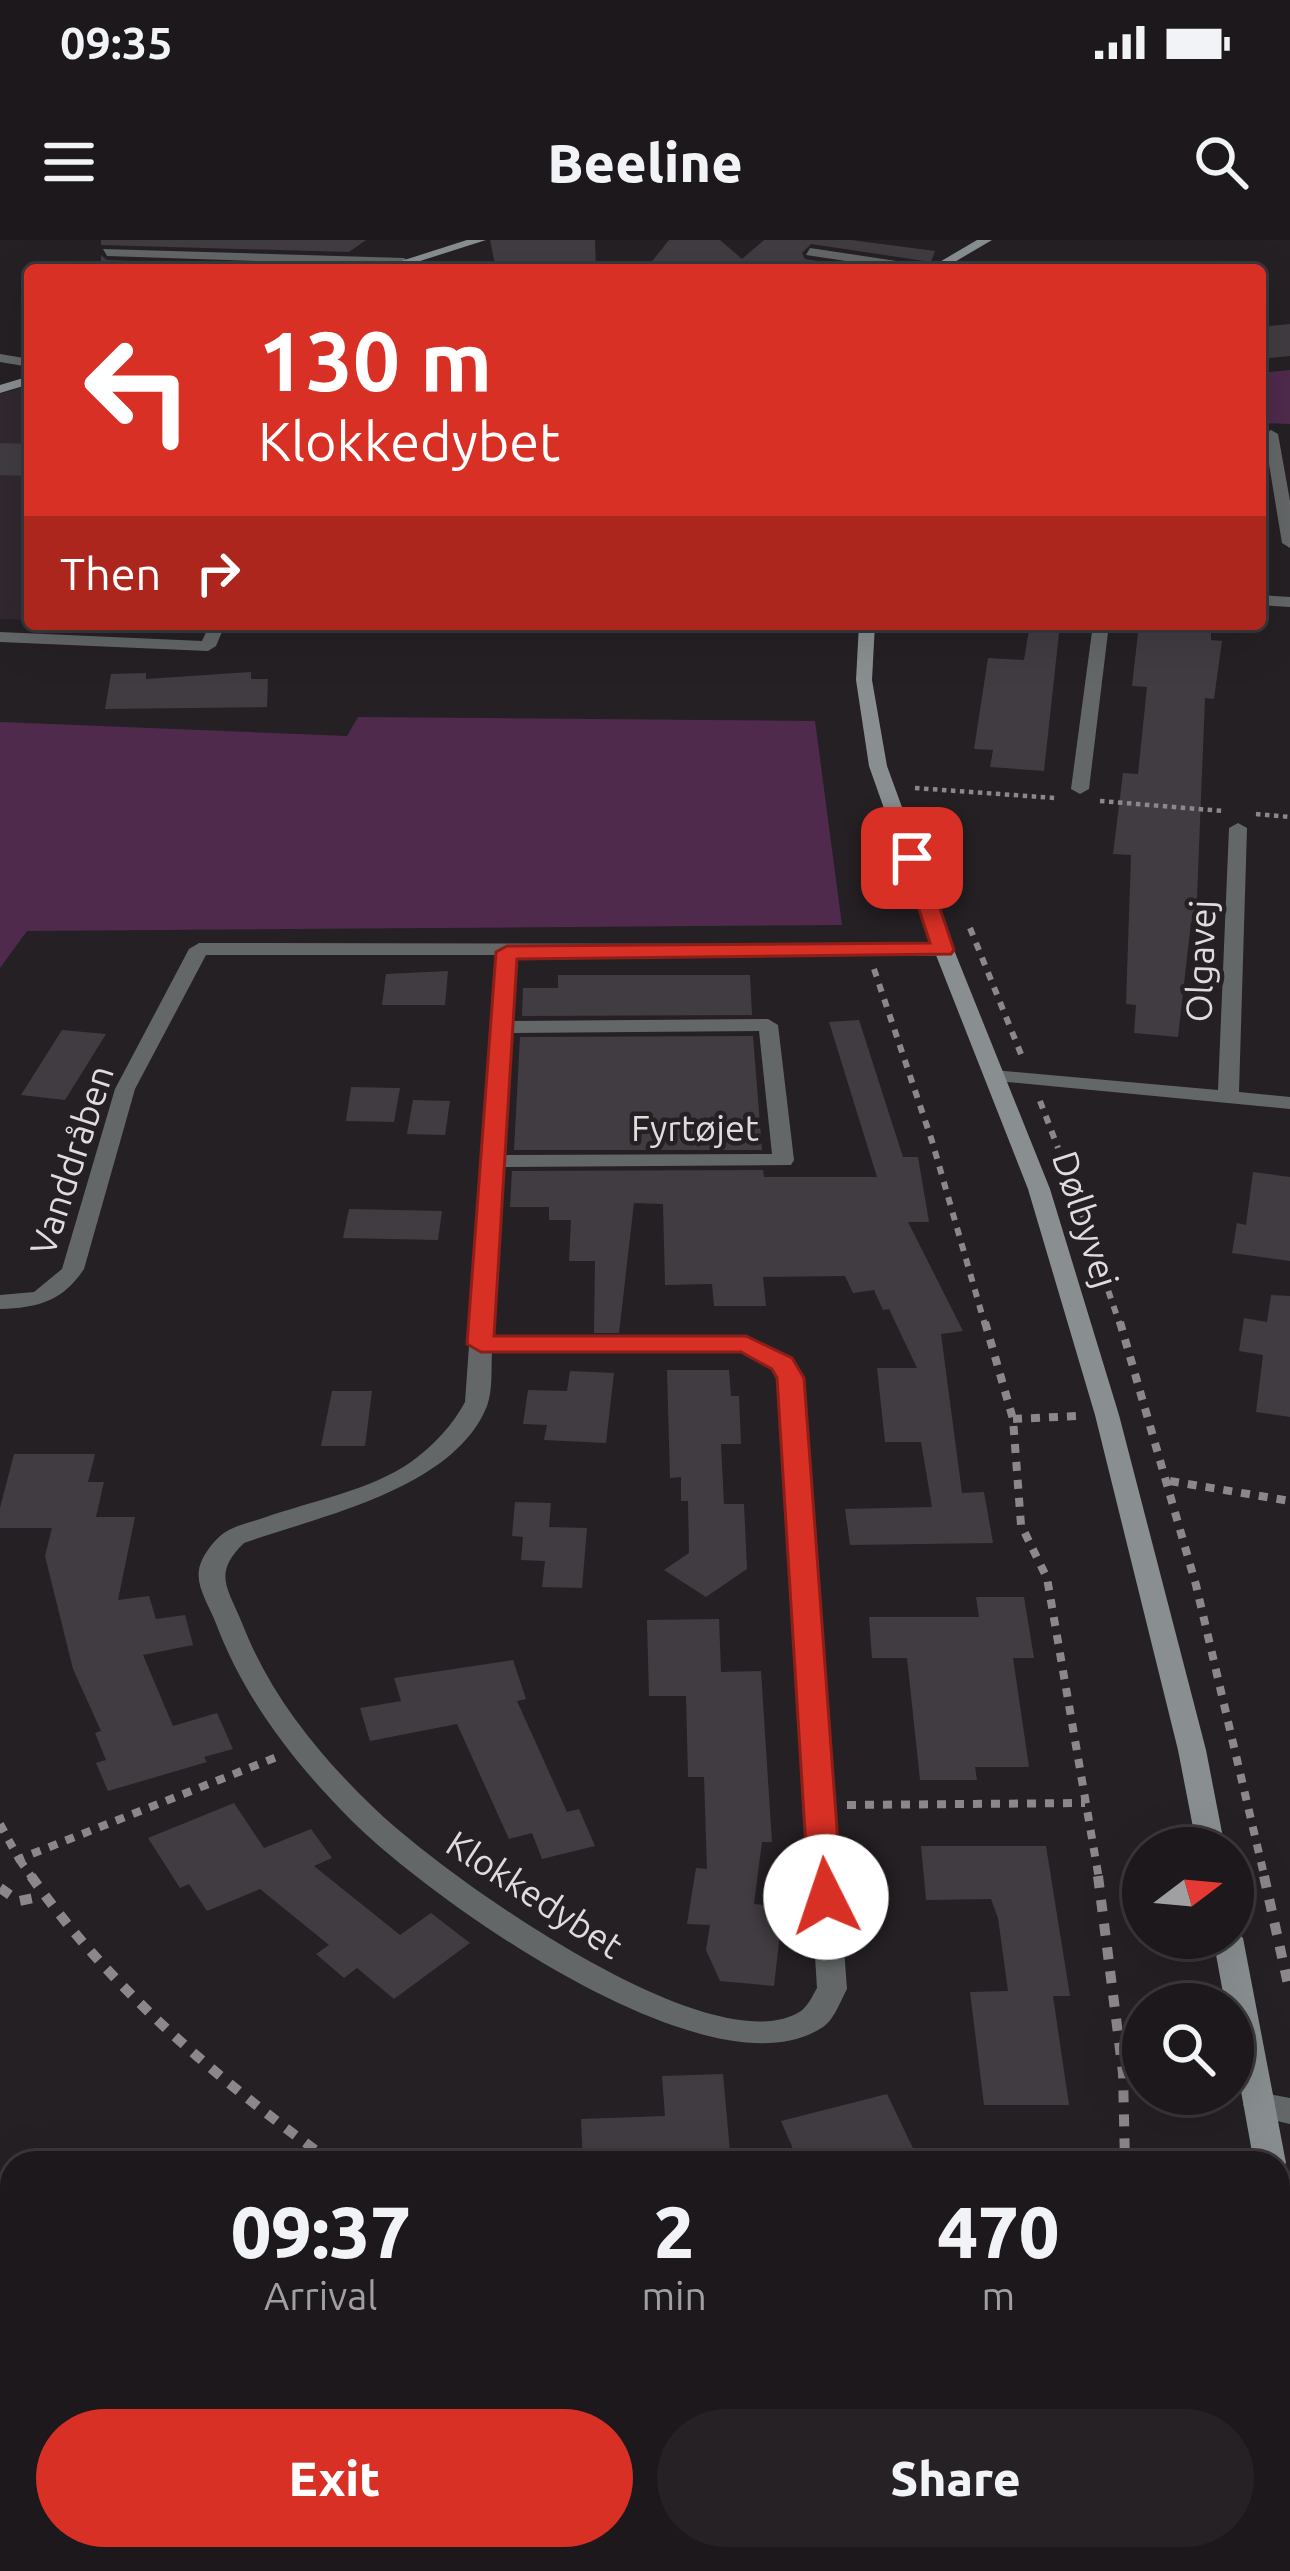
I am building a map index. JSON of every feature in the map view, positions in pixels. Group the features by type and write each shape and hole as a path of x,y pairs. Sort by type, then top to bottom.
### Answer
{"street":[{"path":"398,264 480,240"},
{"path":"942,264 986,240"},
{"path":"107,252 404,262"},
{"path":"810,252 891,264"},
{"path":"1270,434 1290,544"},
{"path":"0,637 208,646 212,630"},
{"name":"Dølbyvej","path":"867,630 864,680 878,766 944,950 1039,1189 1108,1415 1207,1827"},
{"path":"1080,789 1100,630"},
{"name":"Olgavej","path":"1228,1096 1238,828"},
{"name":"Vanddråben","path":"0,1302 34,1302 61,1289 73,1269 124,1089 199,950 507,952"},
{"path":"507,952 944,950"},
{"name":"Klokkedybet","path":"481,1344 746,1344 782,1364 790,1378 832,1989 814,2018 784,2031 745,2032 694,2023 580,1972 471,1902 382,1833 301,1747 239,1654 211,1574 218,1554 235,1537 387,1484 446,1448 466,1425 477,1402 507,952"},
{"name":"Fyrtøjet","path":"493,1161 783,1160 768,1025 502,1028"},
{"path":"994,1076 1290,1103"},
{"path":"1234,1959 1275,2108 1271,2151"}],"path":[{"path":"868,951 932,1142 1013,1419 1022,1525 1047,1578 1085,1803 1123,2073 1125,2151"},
{"path":"1170,1481 1290,1502"},
{"path":"20,1859 301,1747"},
{"path":"819,1805 1085,1803"},
{"path":"0,1824 43,1896 141,2000 269,2119 316,2151"},
{"path":"0,1888 12,1901 27,1903 43,1896"}],"shaded area":[{"path":"1290,370 1290,424 1266,423 1266,372"},
{"path":"24,387 24,620 0,619 0,394"},
{"path":"358,717 815,721 842,925 27,931 0,968 0,722 347,736"}],"building":[{"path":"101,240 366,240 349,252 101,245"},
{"path":"490,240 595,240 596,264 495,264"},
{"path":"669,240 720,240 742,259 764,240 851,240 935,251 931,262 811,244 802,253 805,259 837,264 650,264"},
{"path":"101,255 107,260 216,264 101,264"},
{"path":"1290,324 1290,356 1266,358 1266,326"},
{"path":"0,443 24,444 24,476 0,475"},
{"path":"1029,630 1059,630 1044,771 990,767 993,750 974,749 988,658 1024,660"},
{"path":"1138,630 1211,630 1211,640 1222,641 1214,699 1205,698 1196,922 1191,922 1178,1037 1134,1033 1136,1005 1126,1004 1131,855 1113,854 1123,773 1138,774 1147,687 1132,686"},
{"path":"251,672 251,679 268,679 267,707 105,709 111,674 146,673 146,679"},
{"path":"448,971 445,1005 382,1005 386,974"},
{"path":"558,975 750,975 752,1015 522,1016 523,988 558,988"},
{"path":"859,1020 903,1157 918,1157 929,1222 908,1222 963,1331 941,1334 962,1493 984,1492 993,1543 850,1545 845,1509 932,1507 921,1442 885,1442 877,1368 917,1368 889,1309 883,1310 874,1290 853,1293 845,1276 763,1277 766,1306 714,1306 712,1284 665,1285 663,1204 634,1203 619,1333 594,1333 595,1261 569,1261 571,1220 549,1220 549,1207 510,1207 512,1171 763,1170 764,1177 877,1177 829,1022"},
{"path":"62,1030 106,1034 65,1100 21,1095"},
{"path":"753,1036 762,1150 514,1150 520,1037"},
{"path":"351,1087 400,1088 394,1122 346,1121"},
{"path":"413,1100 450,1101 445,1135 407,1134"},
{"path":"1253,1172 1290,1177 1290,1261 1232,1253 1237,1223 1246,1225"},
{"path":"349,1209 442,1211 438,1240 343,1238"},
{"path":"1271,1295 1290,1296 1290,1417 1256,1412 1263,1355 1239,1351 1244,1318 1267,1322"},
{"path":"667,1370 729,1370 731,1396 739,1396 741,1444 721,1444 724,1504 744,1504 747,1569 706,1597 664,1570 689,1553 688,1501 681,1501 681,1477 670,1478"},
{"path":"570,1371 614,1373 606,1443 544,1440 547,1425 523,1424 528,1390 567,1391"},
{"path":"332,1391 372,1391 365,1446 321,1446"},
{"path":"14,1454 95,1454 88,1482 104,1482 96,1517 135,1517 118,1600 149,1596 156,1619 185,1615 193,1645 143,1655 173,1726 217,1713 233,1749 204,1757 207,1762 108,1791 96,1763 106,1760 95,1733 101,1731 73,1669 45,1556 52,1528 0,1528 0,1508"},
{"path":"515,1502 551,1503 549,1527 587,1528 582,1588 542,1587 545,1561 521,1560 523,1537 512,1536"},
{"path":"976,1597 1024,1597 1034,1658 1013,1658 1029,1767 975,1767 977,1780 920,1780 907,1658 872,1658 869,1617 979,1617"},
{"path":"719,1619 721,1672 761,1671 772,1842 762,1842 754,1904 783,1907 774,1986 720,1981 706,1950 710,1925 687,1924 696,1868 707,1869 704,1777 688,1777 686,1696 649,1696 647,1620"},
{"path":"513,1660 526,1699 517,1701 567,1812 579,1809 595,1846 542,1859 532,1833 509,1839 457,1724 370,1741 360,1708 401,1701 394,1678"},
{"path":"234,1803 264,1848 311,1829 332,1858 314,1866 400,1935 431,1913 470,1943 394,1999 357,1968 344,1978 316,1954 329,1945 260,1889 207,1911 189,1884 180,1888 148,1838"},
{"path":"921,1846 1046,1846 1070,1996 1053,1996 1069,2105 984,2105 970,1992 1008,1991 998,1918 991,1899 926,1900"},
{"path":"723,2074 730,2151 582,2151 581,2119 665,2116 662,2076"},
{"path":"887,2094 914,2151 794,2151 781,2121"}],"route":[{"path":"826,1897 790,1378 782,1364 746,1344 481,1344 507,952 944,950 912,858"}]}
